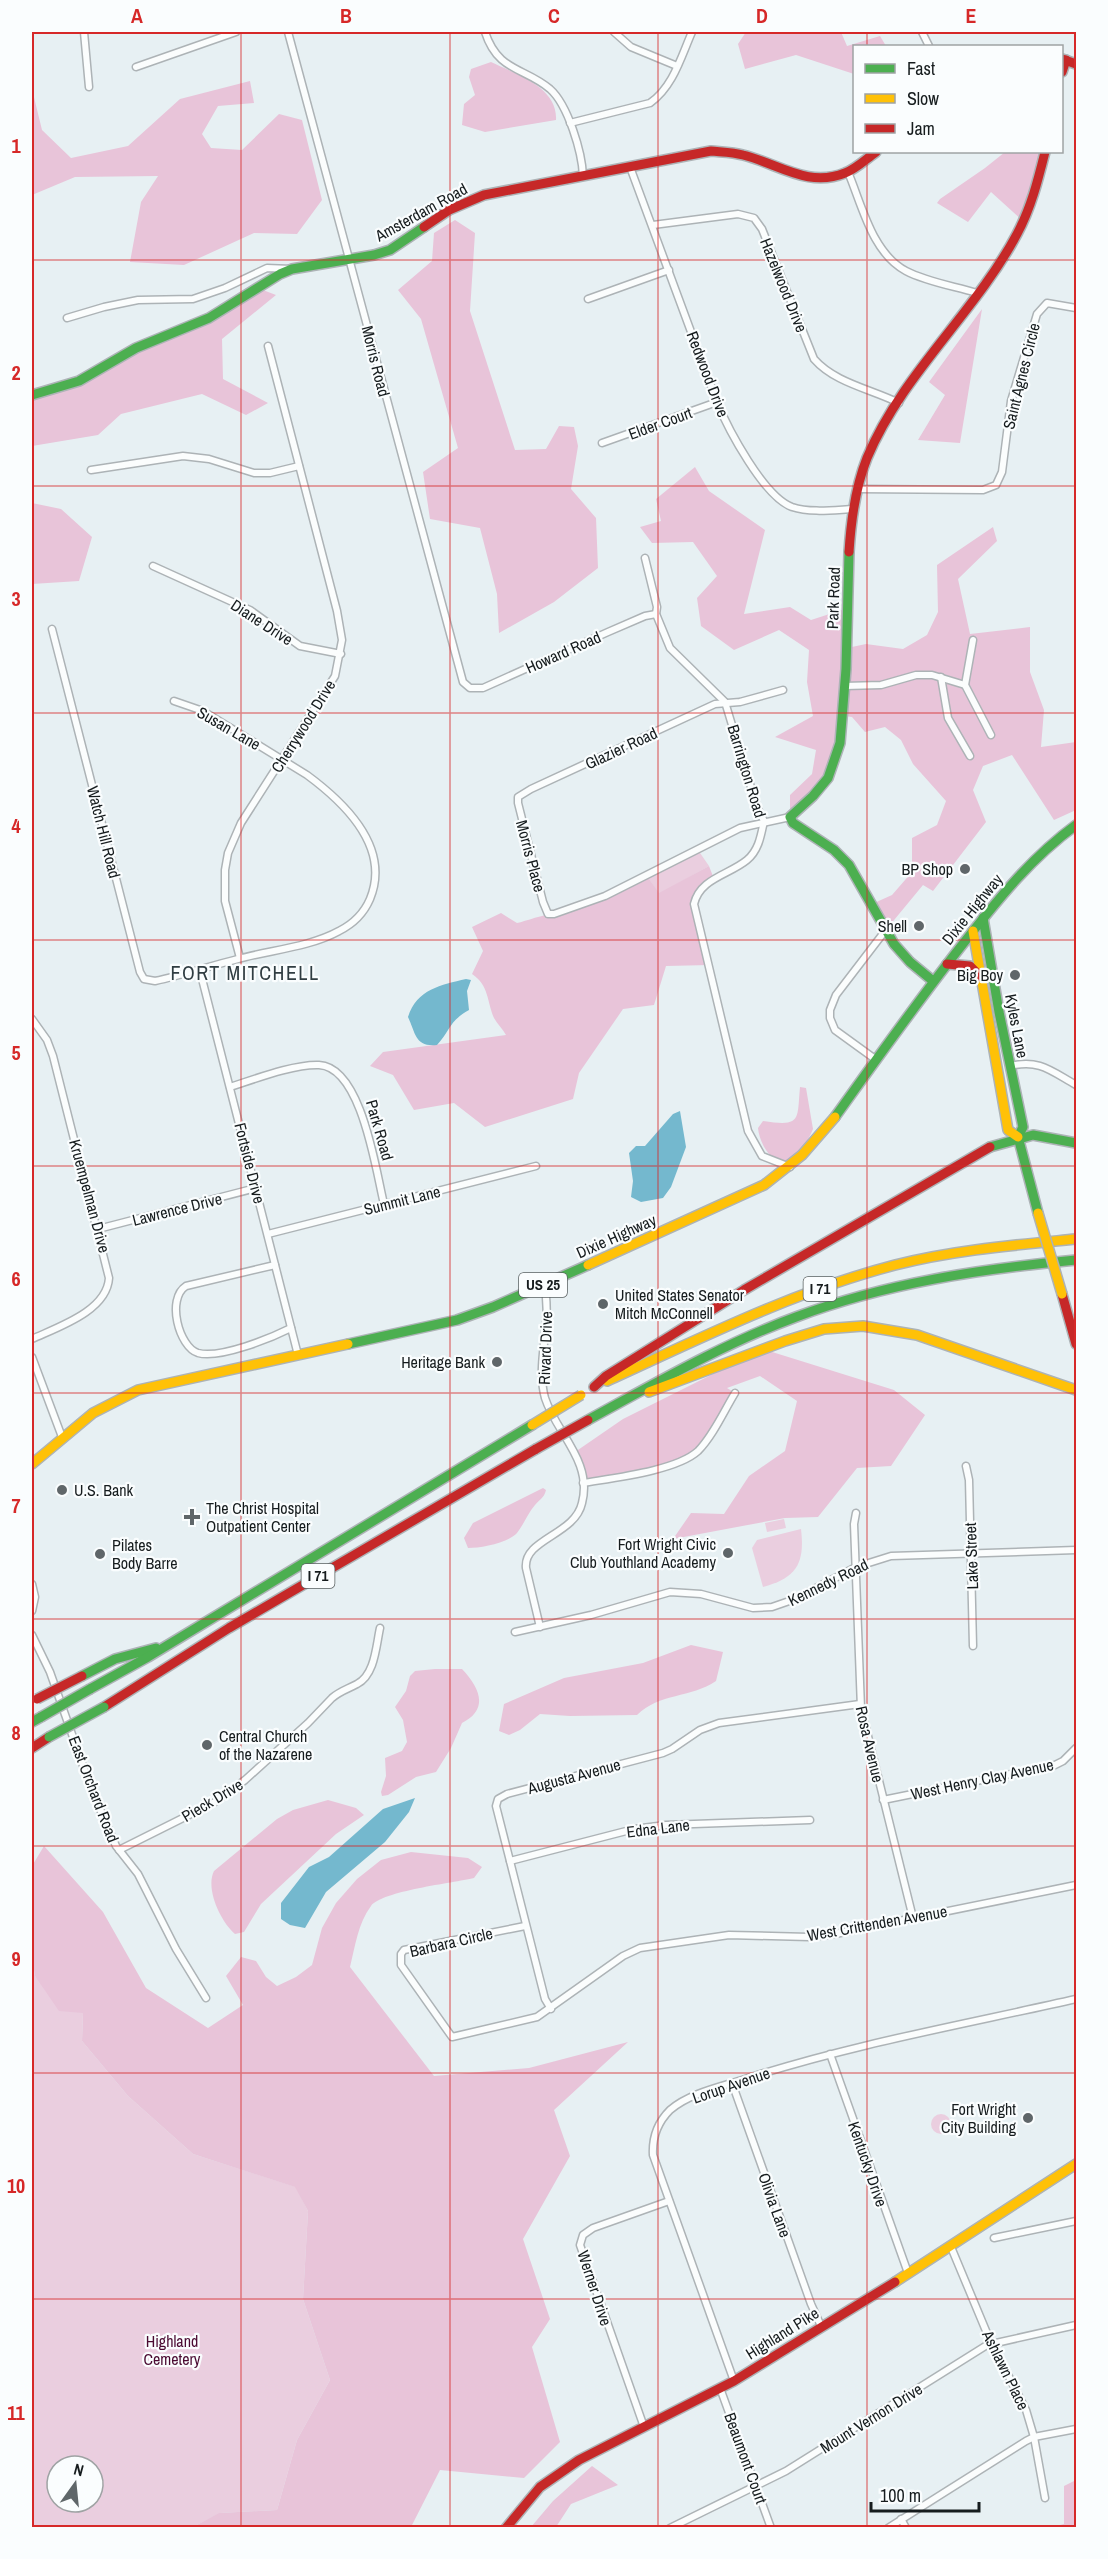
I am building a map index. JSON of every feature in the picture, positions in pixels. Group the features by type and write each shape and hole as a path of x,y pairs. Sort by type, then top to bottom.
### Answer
{"main road":[{"path":"1064,60 1077,64"},
{"name":"Amsterdam Road","path":"36,394 80,381 136,348 209,318 255,287 292,269 374,255 390,250 449,210 471,199 496,192 711,151 729,152 797,176 830,178 848,172 875,153"},
{"name":"Park Road","path":"790,817 819,792 835,767 843,726 852,509 857,489 876,440 899,403 1024,222 1039,182 1045,153"},
{"path":"790,817 793,823 834,850 849,865 861,882 885,931 903,954 933,981"},
{"name":"Dixie Highway","path":"32,1464 93,1413 138,1390 458,1320 750,1193 790,1167 808,1151 831,1123 933,981 983,918 1031,861 1050,843 1077,825"},
{"name":"Kyles Lane","path":"983,918 1023,1127 1018,1137"},
{"name":"Kyles Lane","path":"973,931 1008,1130 1018,1137 1077,1344"},
{"path":"947,964 970,966 981,977"},
{"path":"594,1387 606,1376 744,1290 990,1146 1018,1137 1034,1135 1077,1143"},
{"name":"I 71","path":"32,1722 168,1645 594,1387 760,1312 872,1272 966,1251 1077,1239"},
{"name":"I 71","path":"32,1748 104,1707 229,1628 536,1449 722,1348 796,1317 856,1297 969,1271 1077,1260"},
{"path":"615,1405 785,1341 813,1332 847,1326 897,1330 917,1335 1077,1390"},
{"path":"34,1700 115,1659 168,1645"},
{"name":"Highland Pike","path":"506,2528 527,2500 554,2476 579,2460 734,2381 951,2247 1077,2164"}],"street":[{"path":"84,32 89,87"},
{"path":"136,67 236,32"},
{"name":"Morris Road","path":"288,32 461,676 470,688"},
{"path":"485,32 503,62 550,89 563,105 570,123 583,176"},
{"path":"614,32 631,47 677,66"},
{"path":"570,123 650,103 661,95 668,86 692,32"},
{"name":"Redwood Drive","path":"630,167 730,432 766,485 783,503 806,510 852,509"},
{"path":"848,172 877,242 886,256 906,271 977,293"},
{"name":"Hazelwood Drive","path":"653,225 738,214 754,218 762,229 814,359 821,367 835,376 899,403"},
{"path":"67,318 138,300 193,299 225,288 267,268 292,269"},
{"path":"588,299 669,270"},
{"name":"Saint Agnes Circle","path":"857,489 983,490 996,485 1002,472 1011,401 1036,314 1047,303 1077,308"},
{"name":"Cherrywood Drive","path":"240,958 225,901 225,870 228,853 241,823 335,676 341,654 342,631 267,346"},
{"path":"32,386 36,394"},
{"name":"Elder Court","path":"602,444 717,402"},
{"path":"91,470 183,456 209,459 254,473 299,466"},
{"name":"Barrington Road","path":"645,558 657,607 656,614 670,648 726,702 757,807 764,821 755,851 747,860 702,888 694,904 748,1131 762,1156 790,1167"},
{"name":"Diane Drive","path":"153,566 250,610 300,646 341,654"},
{"name":"Howard Road","path":"470,688 483,688 617,628 656,614"},
{"name":"Watch Hill Road","path":"52,628 140,972 144,979 154,981 200,971 240,958"},
{"path":"974,640 965,686 991,735"},
{"path":"845,687 881,685 916,675 941,677 965,686"},
{"path":"941,677 948,718 970,756"},
{"name":"Glazier Road","path":"518,797 715,704 740,702 783,690"},
{"name":"Susan Lane","path":"174,701 203,711 282,760"},
{"path":"240,958 311,941 340,931 362,914 374,888 375,860 367,837 322,786 282,760"},
{"name":"Morris Place","path":"518,797 522,826 548,914 560,913 605,896 740,828 764,821"},
{"path":"764,821 790,817"},
{"path":"875,1059 835,1030 830,1018 830,1010 836,995 885,931"},
{"name":"Fortside Drive","path":"200,971 298,1355"},
{"name":"Kruempelman Drive","path":"32,1018 47,1040 54,1056 109,1270 109,1285 103,1298 94,1308 32,1339"},
{"path":"1010,1066 1028,1062 1043,1066 1077,1085"},
{"name":"Park Road","path":"230,1088 298,1068 320,1065 339,1074 349,1086 359,1106 384,1204"},
{"name":"Summit Lane","path":"268,1234 536,1166"},
{"name":"Lawrence Drive","path":"98,1229 256,1188"},
{"path":"275,1265 186,1286 177,1294 174,1308 186,1346 198,1353 214,1353 264,1342 291,1328"},
{"name":"Rivard Drive","path":"540,1627 526,1568 526,1558 532,1548 573,1521 583,1502 583,1484 575,1452 546,1402 542,1387 547,1308 544,1284"},
{"path":"32,1357 62,1437"},
{"path":"583,1484 658,1469 695,1454 704,1444 735,1393"},
{"name":"Lake Street","path":"966,1466 969,1480 973,1646"},
{"name":"Rosa Avenue","path":"856,1513 854,1524 860,1704 913,1918"},
{"name":"Kennedy Road","path":"515,1632 670,1592 701,1594 753,1608 772,1607 795,1599 856,1567 891,1556 1077,1550"},
{"path":"32,1584 35,1597 32,1611"},
{"name":"Pieck Drive","path":"119,1850 215,1802 260,1769 332,1698 365,1678 375,1654 380,1629"},
{"name":"East Orchard Road","path":"32,1635 63,1704 94,1798 119,1850 138,1874 176,1949 207,1998"},
{"name":"Augusta Avenue","path":"551,2008 545,1999 525,1926 496,1806 498,1799 507,1794 663,1753 700,1730 719,1723 860,1704"},
{"name":"West Henry Clay Avenue","path":"883,1800 1054,1765 1063,1761 1077,1748"},
{"name":"Edna Lane","path":"510,1861 645,1827 810,1820"},
{"name":"West Crittenden Avenue","path":"551,2008 623,1956 640,1948 729,1935 809,1937 1077,1885"},
{"name":"Barbara Circle","path":"525,1926 404,1950 399,1960 452,2037 537,2017 551,2008"},
{"name":"Lorup Avenue","path":"734,2381 653,2155 652,2145 663,2118 677,2105 692,2096 830,2054 1077,1999"},
{"name":"Kentucky Drive","path":"830,2054 908,2273"},
{"name":"Olivia Lane","path":"732,2083 811,2304 821,2326"},
{"name":"Werner Drive","path":"644,2427 580,2245 583,2235 593,2228 669,2201"},
{"path":"994,2238 1077,2221"},
{"name":"Ashlawn Place","path":"951,2247 992,2343 1026,2410 1034,2437 1045,2498"},
{"name":"Mount Vernon Drive","path":"670,2528 786,2471 992,2343 1077,2325"},
{"name":"Beaumont Court","path":"720,2388 771,2528"},
{"path":"888,2528 1034,2437 1077,2429"},
{"path":"901,2519 906,2528"}],"green space":[{"path":"698,850 709,866 659,894 647,876"},
{"path":"784,1519 786,1528 767,1532 765,1523"},
{"path":"801,1529 802,1551 796,1567 784,1579 763,1587 752,1548 757,1540"},
{"name":"Highland Cemetery","path":"32,1958 35,1976 83,2013 82,2041 128,2096 193,2154 296,2187 308,2211 303,2299 330,2380 297,2440 277,2510 220,2513 193,2527 32,2527"},
{"path":"937,2114 945,2114 951,2120 951,2128 945,2134 937,2134 931,2128 931,2120"}],"shaded area":[{"path":"746,32 841,32 847,46 880,36 885,45 853,45 853,74 796,55 745,69 738,44"},
{"path":"491,62 523,77 543,90 555,109 556,120 485,132 462,125 464,104 475,95 469,77 471,69"},
{"path":"250,81 254,103 218,106 202,134 211,148 242,150 279,114 302,120 322,200 297,234 254,233 184,265 130,262 141,202 158,176 75,177 32,195 32,89 42,130 71,158 128,146 180,99"},
{"path":"1004,153 1045,153 1024,222 991,192 968,222 937,203"},
{"path":"455,220 475,233 470,311 515,450 546,449 559,426 574,427 578,446 571,489 596,518 598,568 554,602 499,633 497,594 480,528 430,519 423,472 458,448 421,319 398,290 432,261 434,233"},
{"path":"255,287 276,295 222,339 223,379 268,403 246,415 202,394 121,414 98,435 32,446 32,386 41,393 188,328"},
{"path":"982,309 960,443 918,440 945,395 929,382"},
{"path":"695,467 709,491 765,530 744,614 790,607 811,620 848,608 847,648 866,644 903,649 927,635 938,612 937,565 993,527 997,541 958,579 970,634 1030,627 1030,672 1044,710 1041,747 1076,742 1076,810 1054,820 1012,755 983,766 973,790 986,822 933,891 923,885 885,931 872,904 892,895 912,872 912,838 937,825 946,801 913,764 901,740 885,727 865,732 852,717 844,716 837,761 790,817 790,795 812,774 816,750 775,737 813,716 807,682 809,650 779,630 734,650 701,626 697,598 717,576 693,542 652,543 640,527 661,521 656,499"},
{"path":"32,503 61,509 92,537 79,581 32,584"},
{"path":"709,866 714,879 702,888 694,904 710,965 666,966 654,1005 623,1009 579,1073 573,1099 485,1127 454,1103 414,1110 393,1075 370,1066 383,1052 506,1035 494,1018 482,983 472,974 483,951 472,927 501,913 517,923 554,914 647,876 659,893"},
{"path":"800,1087 806,1088 813,1129 807,1142 797,1154 790,1159 778,1160 772,1157 764,1146 758,1128 763,1121 785,1123 795,1119"},
{"path":"769,1351 894,1390 925,1415 891,1466 857,1468 818,1517 785,1518 673,1539 691,1513 724,1514 749,1476 785,1451 797,1401 760,1376 727,1388 735,1393 699,1450 669,1464 583,1483 575,1452 623,1419 713,1374"},
{"path":"543,1488 546,1490 544,1495 513,1537 494,1544 468,1548 464,1538 473,1523"},
{"path":"691,1645 723,1652 716,1681 655,1703 637,1715 540,1714 520,1730 509,1735 499,1731 504,1704 564,1678 643,1663"},
{"path":"462,1669 477,1690 479,1705 471,1717 462,1723 451,1748 436,1772 416,1777 388,1795 382,1796 386,1776 385,1758 402,1751 407,1742 403,1720 395,1707 406,1691 410,1676 415,1671"},
{"path":"328,1800 356,1808 364,1815 336,1834 261,1904 244,1932 235,1934 220,1914 213,1896 214,1871 277,1819 293,1810"},
{"path":"44,1846 103,1912 146,1988 208,2028 243,2005 226,1976 241,1957 256,1961 266,1977 277,1986 296,1977 312,1965 322,1928 336,1903 357,1879 381,1860 411,1852 468,1858 482,1867 474,1878 403,1892 389,1896 371,1906 360,1927 350,1967 434,2076 529,2068 628,2042 554,2110 570,2156 523,2239 550,2319 532,2347 560,2442 524,2478 440,2470 411,2527 193,2527 219,2513 277,2510 297,2440 330,2380 303,2299 308,2211 295,2187 193,2154 128,2096 82,2041 83,2013 59,2011 35,1976 32,1958 32,1866"},
{"path":"592,2466 618,2485 571,2504 556,2527 531,2527 553,2501"},
{"path":"1076,2480 1076,2527 1052,2527 1064,2524 1064,2486"}],"water":[{"path":"466,979 471,980 467,991 469,1010 453,1022 437,1045 420,1042 408,1017 417,1000 431,990"},
{"path":"680,1111 686,1147 671,1187 663,1198 641,1202 631,1197 633,1181 629,1153 636,1146 645,1146 673,1114"},
{"path":"415,1798 409,1812 385,1842 326,1892 305,1928 290,1925 281,1919 281,1903 309,1867 329,1857 383,1809"}],"traffic: fast":[{"path":"32,395 79,381 136,348 209,318 280,274 292,269 374,255 390,250 424,227"},
{"path":"849,552 846,669 840,743 828,778 813,796 790,817 793,823 834,850 849,865 894,944 910,962 933,981"},
{"path":"835,1117 916,1006 991,909 1031,864 1076,825"},
{"path":"983,918 999,1012 1023,1127 1018,1137 1038,1213"},
{"path":"990,1147 1033,1135 1076,1143"},
{"path":"588,1420 716,1352 769,1328 830,1305 934,1279 1076,1260"},
{"path":"348,1344 457,1320 493,1307 588,1265"},
{"path":"90,1689 148,1657 532,1425"},
{"path":"82,1676 115,1659 156,1648"},
{"path":"41,1717 90,1689"},
{"path":"49,1737 104,1707"},
{"path":"32,1722 41,1717"}],"traffic: slow":[{"path":"973,931 1008,1130 1018,1137"},
{"path":"588,1265 764,1185 802,1155 835,1117"},
{"path":"1038,1213 1062,1294"},
{"path":"607,1381 713,1332 821,1288 858,1276 940,1255 1076,1239"},
{"path":"649,1392 785,1341 824,1329 863,1326 917,1335 1076,1390"},
{"path":"32,1464 93,1413 138,1390 348,1344"},
{"path":"532,1425 581,1395"},
{"path":"895,2282 1076,2164"}],"traffic: jam":[{"path":"1063,59 1076,64"},
{"path":"1063,69 1066,60"},
{"path":"424,227 449,210 484,195 711,151 739,154 794,173 819,178 849,171 875,153"},
{"path":"849,552 852,516 859,481 882,427 919,371 1000,263 1026,214 1045,153"},
{"path":"947,964 970,966 981,977"},
{"path":"594,1387 606,1376 744,1290 990,1147"},
{"path":"1062,1294 1076,1344"},
{"path":"536,1449 588,1420"},
{"path":"104,1707 229,1628 536,1449"},
{"path":"37,1699 82,1676"},
{"path":"32,1748 49,1737"},
{"path":"506,2528 540,2487 579,2460 734,2381 895,2282"}],"place":[{"name":"BP Shop","path":"965,869"},
{"name":"Shell","path":"919,926"},
{"name":"Big Boy","path":"1015,975"},
{"name":"United States Senator Mitch McConnell","path":"603,1304"},
{"name":"Heritage Bank","path":"497,1362"},
{"name":"U.S. Bank","path":"62,1490"},
{"name":"The Christ Hospital Outpatient Center","path":"192,1517"},
{"name":"Fort Wright Civic Club Youthland Academy","path":"728,1553"},
{"name":"Pilates Body Barre","path":"100,1554"},
{"name":"Central Church of the Nazarene","path":"207,1745"},
{"name":"Fort Wright City Building","path":"1028,2118"}],"district":[{"name":"FORT MITCHELL","path":"245,973"}]}
